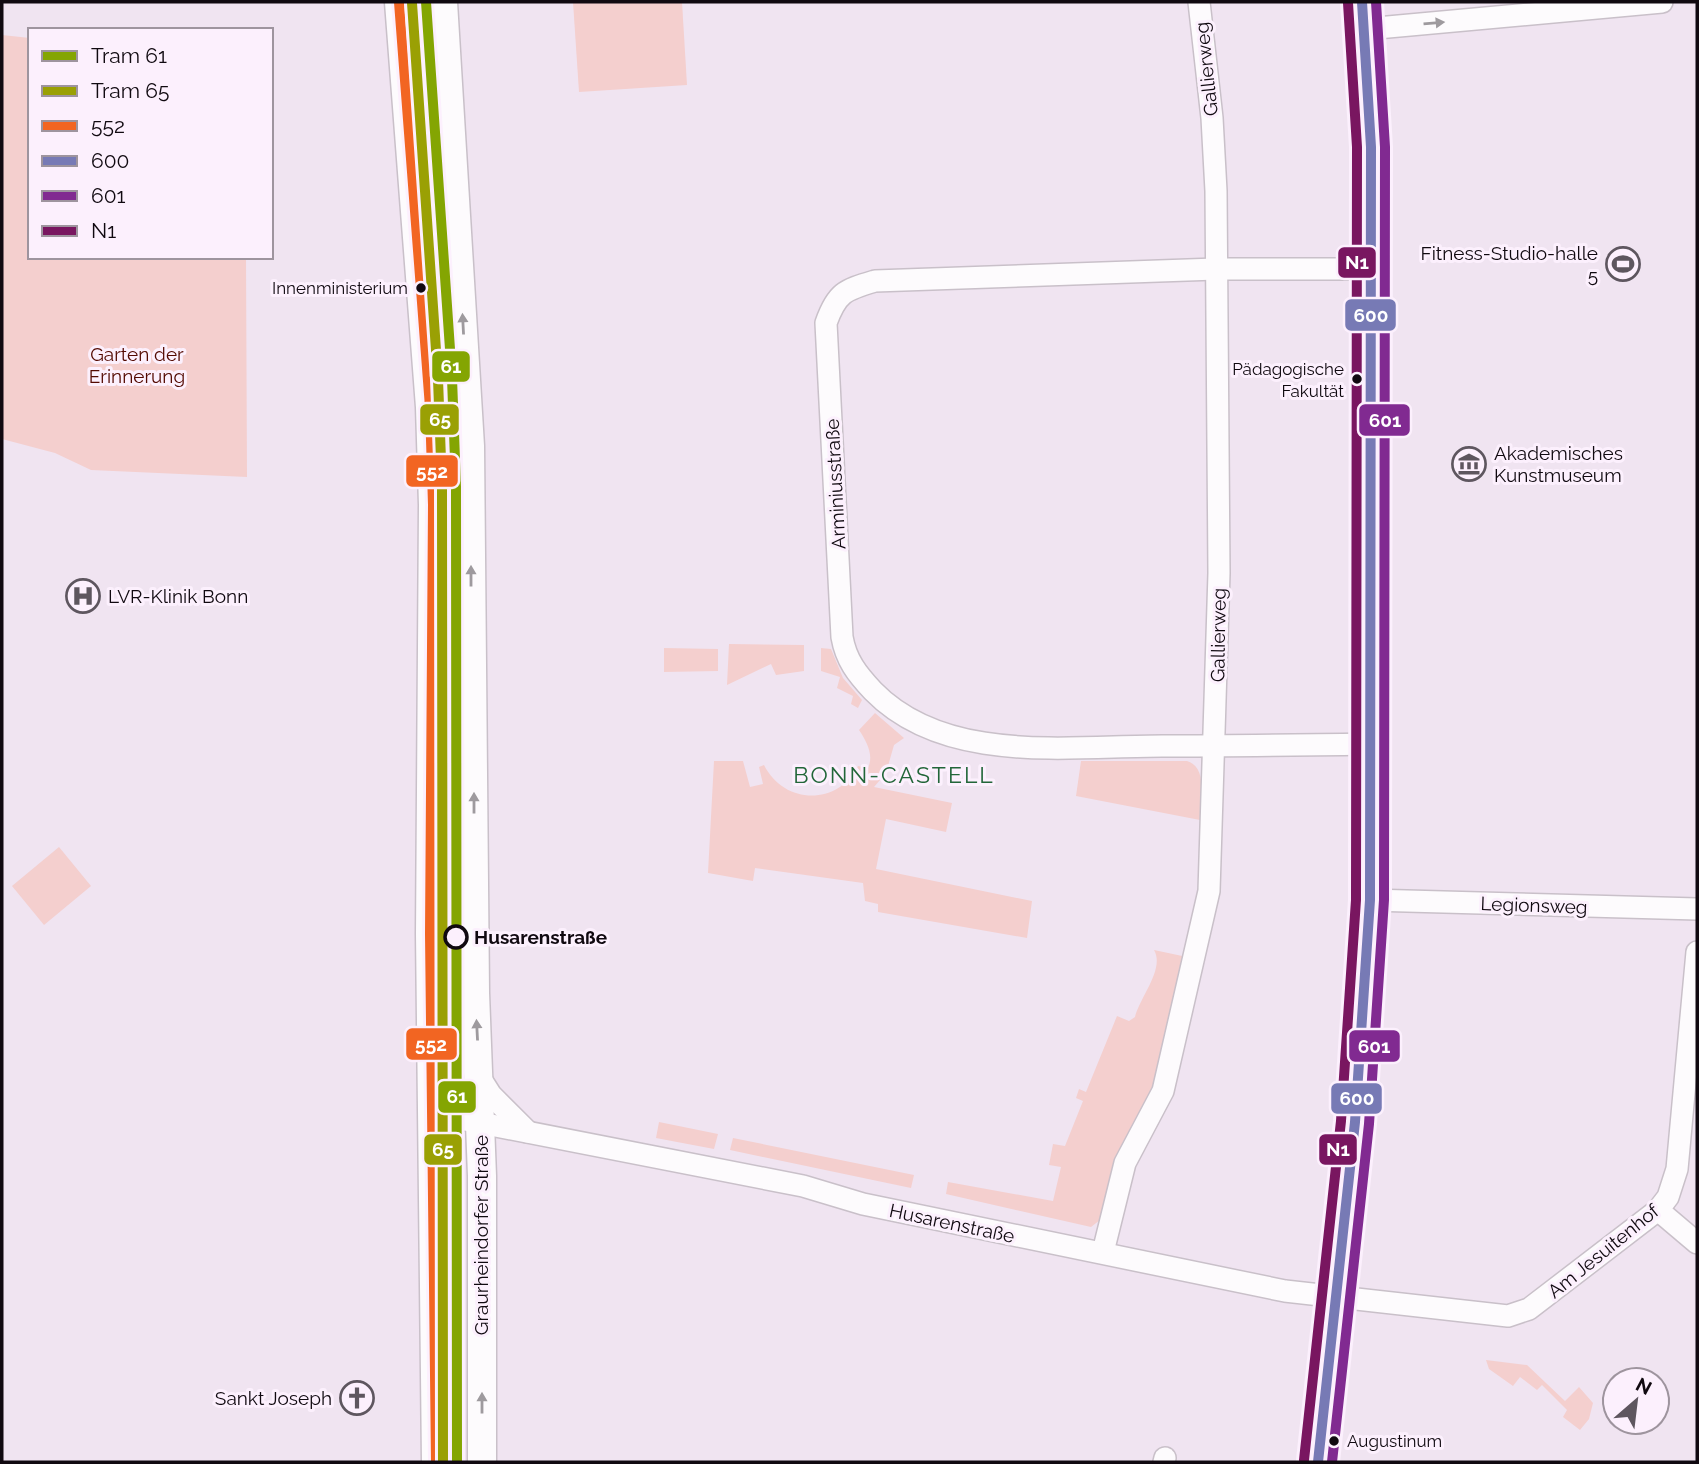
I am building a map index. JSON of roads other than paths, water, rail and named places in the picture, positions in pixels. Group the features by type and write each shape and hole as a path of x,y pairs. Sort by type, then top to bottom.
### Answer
{"main road":[{"path":"399,2 430,407 434,1457"},
{"name":"Graurheindorfer Straße","path":"443,2 470,446 475,993 481,1123 482,1462"},
{"path":"1318,1462 1357,1099 1370,900 1370,95 1362,2"}],"street":[{"name":"Gallierweg","path":"1102,1252 1125,1163 1163,1091 1209,891 1216,746 1219,573 1216,269 1212,118 1199,2"},
{"path":"1366,29 1662,2"},
{"name":"Arminiusstraße","path":"1370,744 1032,747 965,739 922,726 902,715 863,681 851,665 842,637 826,323 833,304 846,289 876,281 1216,269 1371,269"},
{"name":"Legionsweg","path":"1370,900 1697,909"},
{"name":"Am Jesuitenhof","path":"1337,1299 1508,1316 1529,1309 1658,1210 1668,1197 1677,1169 1697,952"},
{"path":"479,1076 491,1095 528,1132"},
{"path":"433,1141 450,1117 440,1109 434,1084"},
{"name":"Husarenstraße","path":"450,1117 803,1186 863,1204 1285,1291 1337,1299"},
{"path":"1658,1210 1697,1243"}],"tram line":[{"name":"61","path":"426,2 452,378 456,487 457,1462"},
{"name":"65","path":"412,3 438,379 442,487 443,1462"}],"place":[{"name":"Fitness-Studio-halle 5","path":"1623,264"},
{"name":"Innenministerium","path":"421,288"},
{"name":"Pädagogische Fakultät","path":"1357,379"},
{"name":"Akademisches Kunstmuseum","path":"1469,464"},
{"name":"LVR-Klinik Bonn","path":"83,596"},
{"name":"Husarenstraße","path":"456,937"},
{"name":"Sankt Joseph","path":"357,1398"},
{"name":"Augustinum","path":"1334,1441"}],"district":[{"name":"BONN-CASTELL","path":"894,774"}],"park label":[{"name":"Garten der Erinnerung","path":"137,365"}]}
